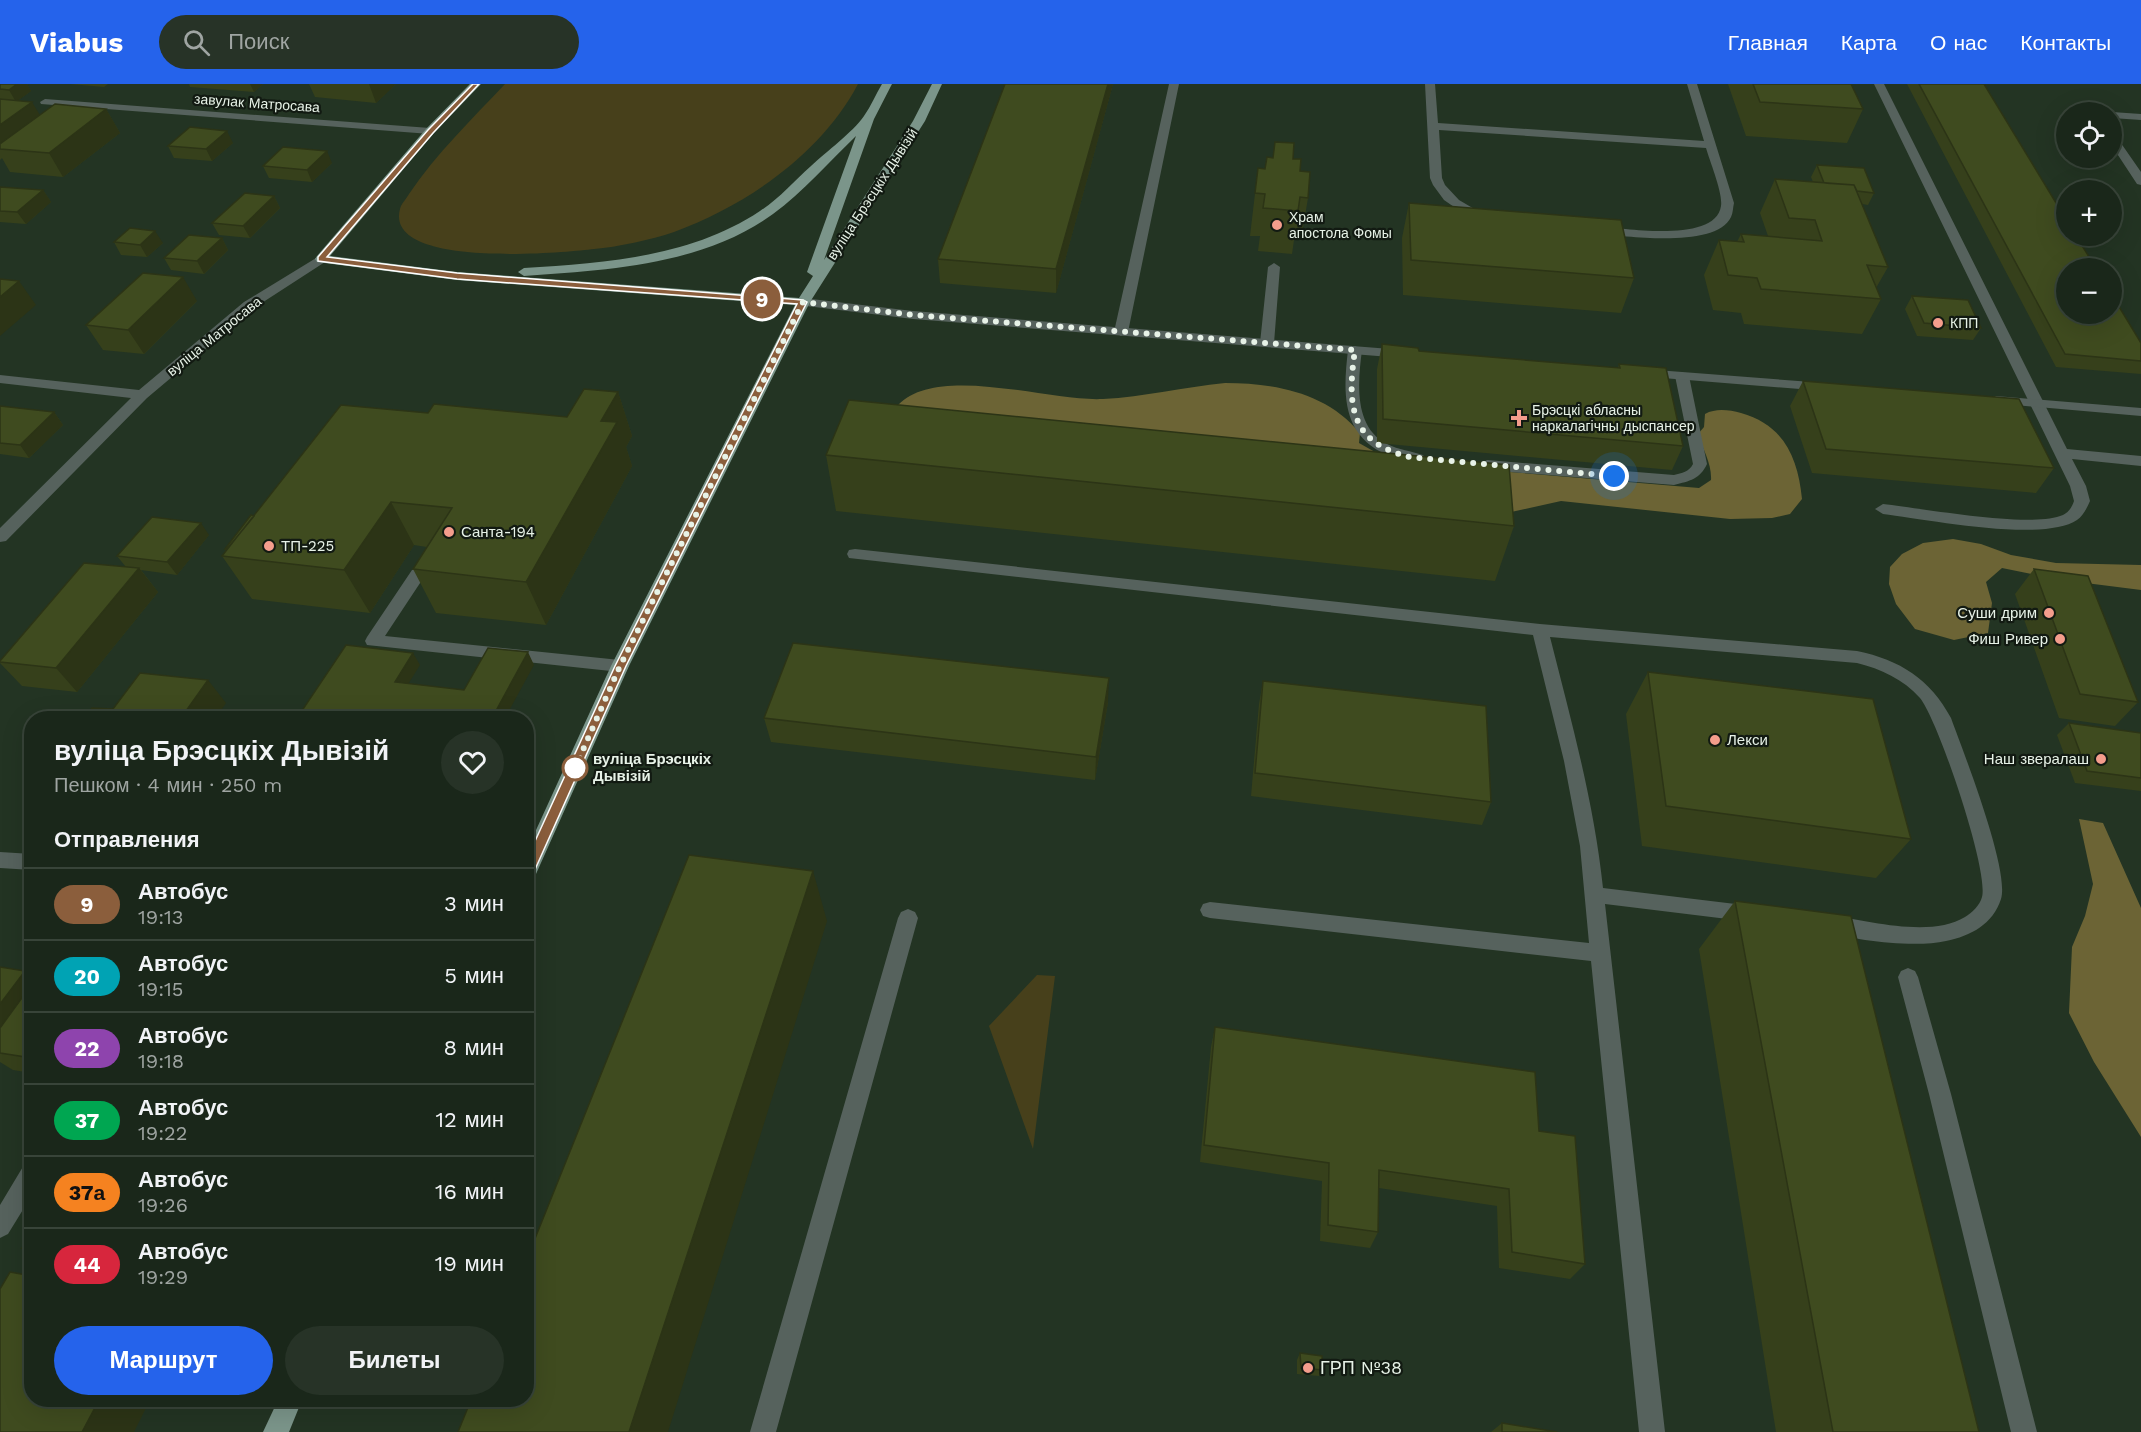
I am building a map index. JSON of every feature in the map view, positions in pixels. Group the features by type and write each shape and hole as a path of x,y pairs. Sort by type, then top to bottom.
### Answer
{"main road":[{"name":"вуліца Матросава","path":"321,259 430,131 476,84"},
{"name":"вуліца Брэсцкіх Дывізій","path":"803,302 868,119 887,84"},
{"name":"вуліца Брэсцкіх Дывізій","path":"534,856 620,666 803,302 919,121 937,84"},
{"path":"457,276 561,270 690,249 762,216 788,196 868,119"},
{"path":"321,259 457,276 803,302"},
{"path":"276,1432 287,1407"}],"street":[{"path":"1121,332 1174,84"},
{"path":"1430,84 1436,178 1439,188 1462,208 1491,219"},
{"path":"1589,230 1678,234 1705,230 1724,222 1729,213 1728,203 1692,84"},
{"path":"1880,84 2061,453 2082,501 2077,513 2063,520 2039,524 1883,509"},
{"name":"завулак Матросава","path":"45,102 430,131"},
{"path":"2122,116 2141,117"},
{"path":"1433,126 1711,145"},
{"path":"2122,153 2141,181"},
{"name":"вуліца Матросава","path":"0,537 142,395 249,305 321,259"},
{"path":"1267,343 1274,267"},
{"path":"803,302 913,315 1413,354"},
{"path":"1355,350 1352,404 1355,417 1362,430 1382,449 1410,457 1433,460"},
{"path":"1624,371 1836,388"},
{"path":"1468,463 1658,480 1687,477 1696,472 1700,464 1682,376"},
{"path":"0,379 142,395"},
{"path":"1977,399 2141,412"},
{"path":"2061,453 2141,461"},
{"path":"855,554 1540,630 1857,657 1891,666 1906,674 1922,688 1942,718 1992,867 1993,895 1979,920 1951,931 1917,934 1810,921"},
{"path":"418,574 373,641 620,666"},
{"path":"1540,630 1573,761 1596,895 1652,1432"},
{"path":"0,860 24,862"},
{"path":"1596,895 1774,917"},
{"path":"1210,910 1601,952"},
{"path":"763,1432 908,918"},
{"path":"1908,977 1940,1094 2024,1432"},
{"path":"0,1226 24,1186"}],"shaded area":[{"path":"505,84 858,84 824,133 780,174 755,192 728,207 674,232 613,247 548,253 479,253 446,249 419,241 402,228 400,209 402,205 443,151"},
{"path":"1225,383 1281,388 1316,400 1347,419 1360,433 1359,443 1382,456 1510,472 1699,488 1711,480 1709,463 1698,434 1704,427 1705,414 1727,410 1756,418 1778,435 1786,445 1797,470 1802,499 1790,514 1772,518 1730,519 1561,501 1493,516 887,419 898,405 916,393 939,387 966,385 996,387 1103,399"},
{"path":"1953,539 1981,544 2011,555 2056,563 2141,565 2141,590 2062,580 2002,568 1986,582 1992,603 1988,633 1954,640 1915,629 1896,604 1889,584 1890,567 1902,554 1923,543"},
{"path":"2079,819 2103,823 2141,908 2141,1137 2094,1062 2069,1013 2072,947 2085,916 2093,884"},
{"path":"1037,975 1055,976 1033,1149 989,1026"}],"building":[{"path":"0,84 17,84 9,90 0,89"},
{"path":"1005,84 1108,84 1056,269 938,259"},
{"path":"1753,84 1851,84 1863,109 1760,102"},
{"path":"1919,84 1984,84 2056,203 2056,246 2082,246 2090,258 2056,258 2056,324 2122,324 2122,312 2141,343 2141,361 2065,354"},
{"path":"0,99 32,102 0,125"},
{"path":"55,104 106,109 49,153 0,149 0,144"},
{"path":"190,127 227,131 206,149 168,146"},
{"path":"1275,142 1294,143 1293,159 1301,159 1300,171 1310,172 1308,198 1300,197 1298,211 1263,208 1265,194 1255,193 1258,168 1265,169 1267,157 1273,158"},
{"path":"283,147 327,151 307,170 263,166"},
{"path":"1817,165 1864,168 1874,193 1857,191 1854,185 1824,183"},
{"path":"1775,179 1854,185 1888,267 1867,265 1881,299 1761,289 1757,278 1728,275 1719,240 1744,242 1741,234 1822,241 1815,220 1789,218"},
{"path":"0,187 43,190 17,212 0,211"},
{"path":"245,193 274,196 243,226 212,223"},
{"path":"1409,203 1621,220 1634,278 1411,260"},
{"path":"130,228 155,231 140,245 114,242"},
{"path":"189,235 222,238 197,261 164,258"},
{"path":"143,273 183,277 128,330 86,325"},
{"path":"0,279 19,281 0,297"},
{"path":"1912,296 1968,300 1981,328 1924,323"},
{"name":"Брэсцкі абласны наркалагічны дыспансер","path":"1382,344 1418,348 1419,351 1620,368 1619,364 1666,368 1683,446 1383,419"},
{"path":"1803,381 2019,399 2054,468 1826,449"},
{"path":"584,389 618,392 601,421 617,422 526,582 413,569 452,508 391,502 344,570 222,556 341,405 428,413 434,404 567,417"},
{"path":"849,400 1509,465 1514,526 826,455"},
{"path":"0,406 54,412 20,445 0,443"},
{"path":"251,515 254,516 225,549"},
{"path":"152,517 201,523 167,562 117,556"},
{"path":"84,563 139,568 56,668 0,662 0,661"},
{"path":"2034,569 2088,576 2138,702 2080,694"},
{"path":"793,643 1109,678 1096,757 764,718"},
{"path":"346,645 413,653 395,682 464,690 488,648 528,652 496,711 302,711"},
{"path":"1648,672 1873,699 1911,839 1666,806"},
{"path":"140,673 208,680 186,711 90,711 92,708 113,709"},
{"path":"1263,681 1486,706 1491,802 1255,773"},
{"path":"2069,723 2141,733 2141,778 2087,771"},
{"path":"689,855 813,871 629,1432 458,1432 468,1407 534,1407 534,1241"},
{"path":"1735,901 1851,916 1979,1432 1833,1432"},
{"path":"0,967 24,971 24,972 0,1004"},
{"path":"24,995 24,1057 0,1053 0,1028"},
{"path":"1215,1027 1535,1072 1539,1131 1575,1136 1585,1264 1512,1252 1509,1189 1379,1170 1378,1232 1328,1225 1329,1163 1204,1145"},
{"path":"10,1272 24,1275 24,1407 95,1407 82,1432 0,1432 0,1289"},
{"path":"1300,1353 1322,1356 1323,1370 1301,1368"},
{"path":"1502,1423 1557,1432 1502,1432"}],"bus line":[{"name":"9","path":"476,84 430,131 321,259 457,276 803,302 620,666 534,856"}],"place":[{"name":"Храм апостола Фомы","path":"1277,225"},
{"name":"КПП","path":"1938,323"},
{"name":"Брэсцкі абласны наркалагічны дыспансер","path":"1519,418"},
{"name":"Санта-194","path":"449,532"},
{"name":"ТП-225","path":"269,546"},
{"name":"Суши дрим","path":"2049,613"},
{"name":"Фиш Ривер","path":"2060,639"},
{"name":"Лекси","path":"1715,740"},
{"name":"Наш звералаш","path":"2101,759"},
{"name":"вуліца Брэсцкіх Дывізій","path":"575,768"},
{"name":"ГРП №38","path":"1308,1368"}],"route":[{"path":"575,768 620,666 803,302 913,315 1355,350 1352,370 1352,404 1355,417 1371,441 1382,449 1410,457 1614,476"}]}
